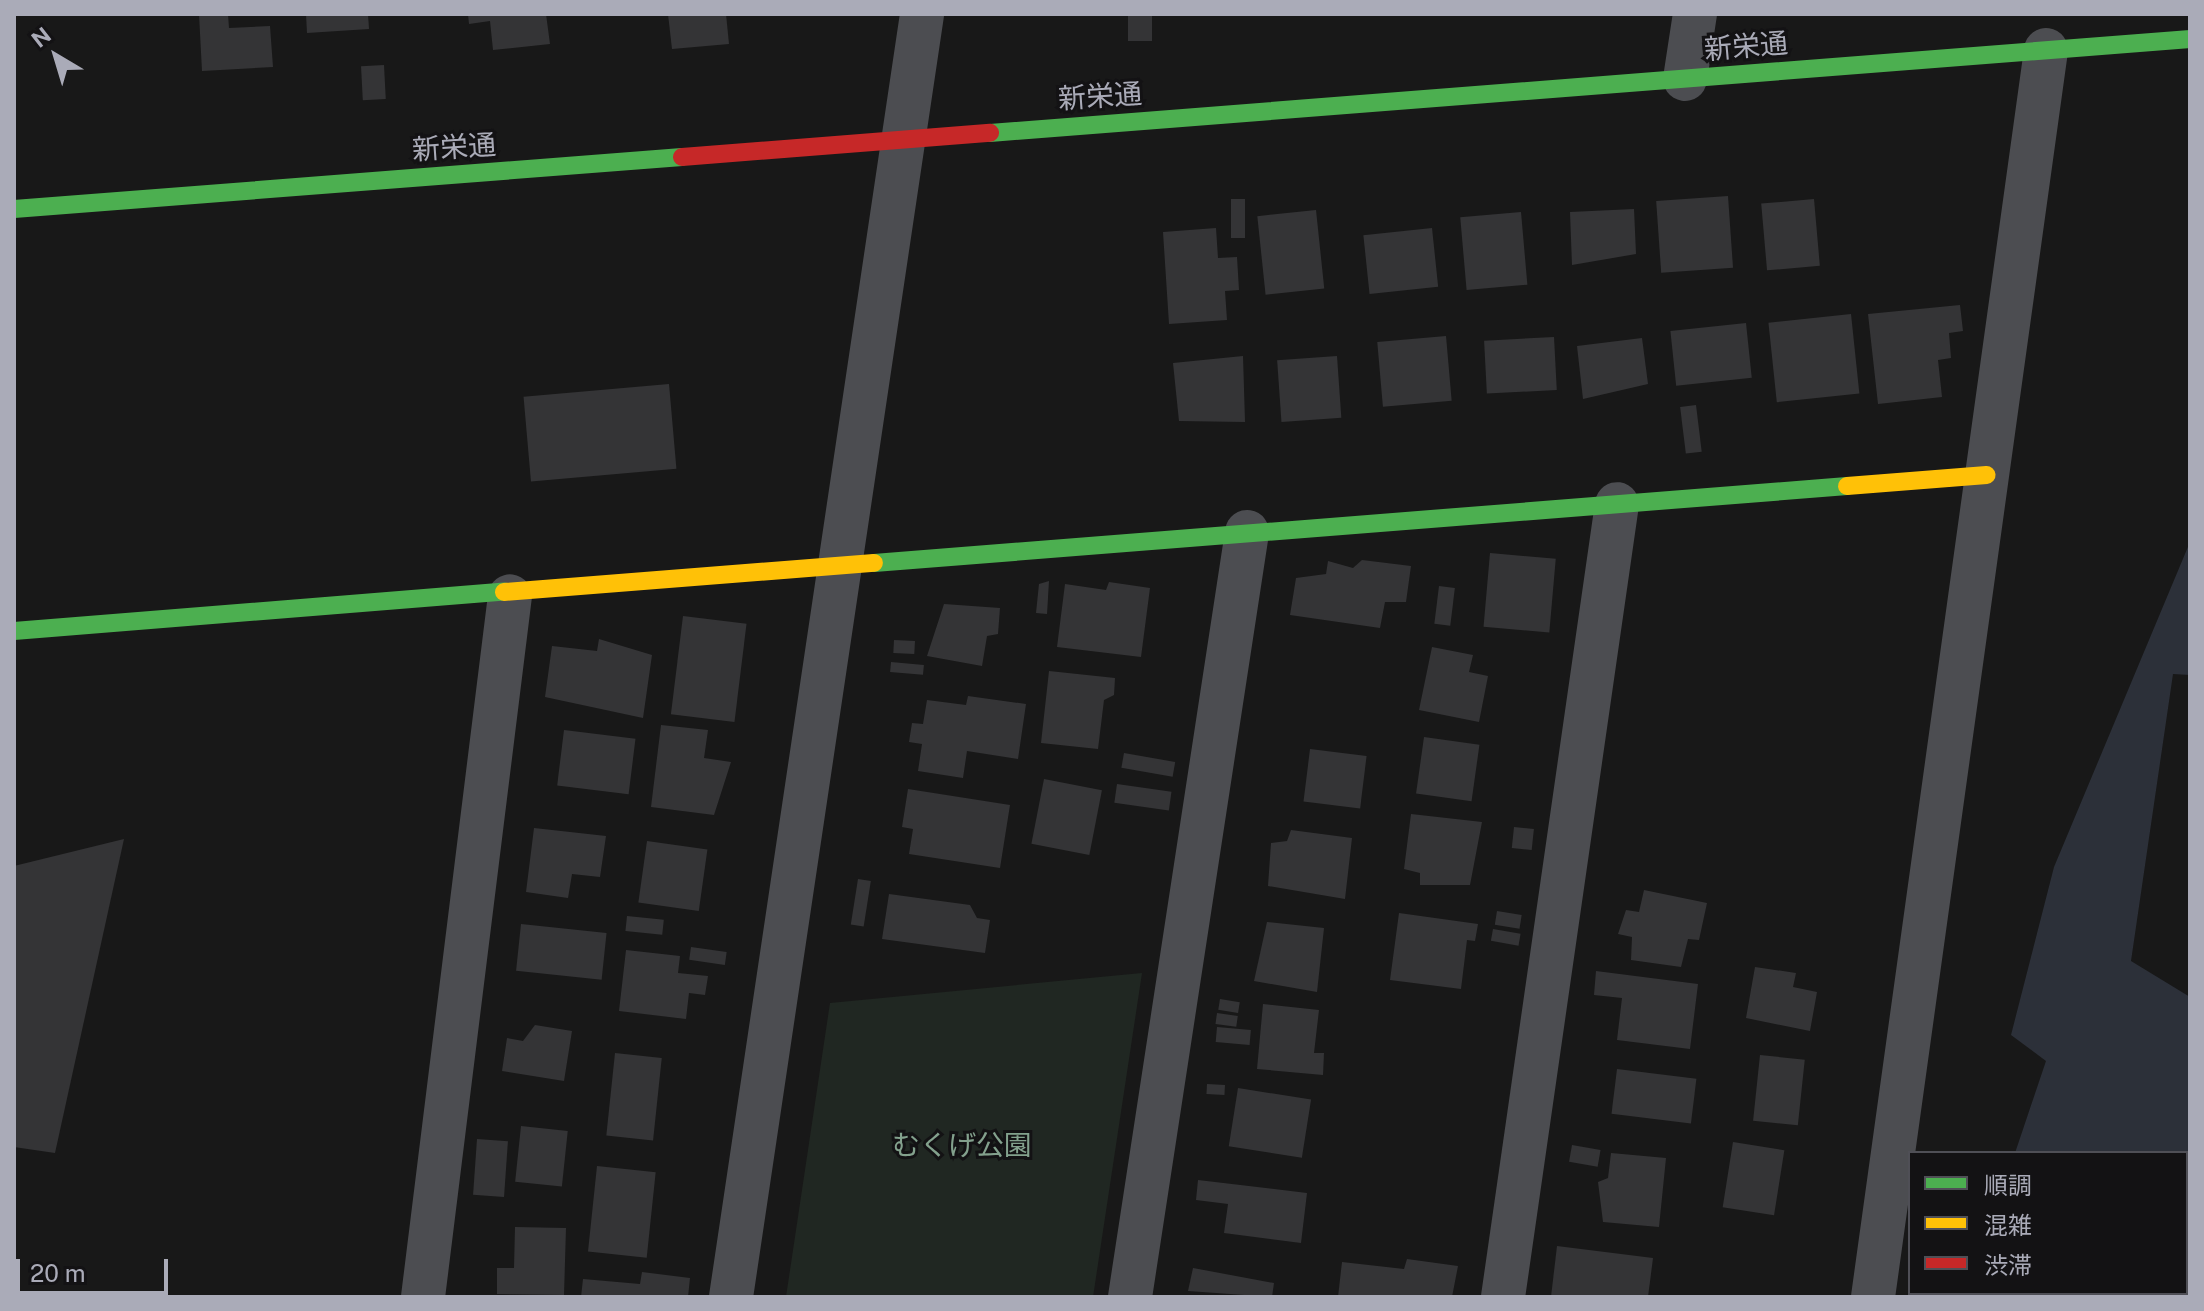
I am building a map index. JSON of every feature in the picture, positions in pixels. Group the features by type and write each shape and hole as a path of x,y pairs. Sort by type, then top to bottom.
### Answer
{"street":[{"path":"731,1297 922,14"},
{"path":"1685,79 1695,14"},
{"name":"新栄通","path":"14,209 2190,39"},
{"path":"1873,1297 2046,50"},
{"path":"14,631 510,596 841,563 1987,475"},
{"path":"1503,1297 1617,504"},
{"path":"1130,1297 1247,532"},
{"path":"423,1297 510,596"}],"green space":[{"name":"むくげ公園","path":"1142,973 1093,1297 786,1297 830,1003"}],"shaded area":[{"path":"2190,542 2190,675 2173,674 2131,961 2190,997 2190,1297 2081,1295 2188,1295 2188,1151 2016,1151 2046,1061 2011,1035 2054,867"}],"building":[{"path":"199,14 228,14 229,28 270,26 273,67 202,71"},
{"path":"306,14 368,14 369,29 307,33"},
{"path":"468,14 546,14 550,44 493,50 490,21 469,24"},
{"path":"668,14 726,14 729,44 672,49"},
{"path":"1128,14 1152,14 1152,41 1128,41"},
{"path":"384,65 386,99 363,100 361,66"},
{"path":"1728,196 1733,268 1661,273 1656,201"},
{"path":"1231,199 1245,199 1245,238 1231,238"},
{"path":"1814,199 1820,266 1767,270 1761,204"},
{"path":"1634,209 1636,254 1572,265 1570,212"},
{"path":"1316,210 1324,289 1266,295 1257,216"},
{"path":"1521,212 1527,285 1467,290 1460,217"},
{"path":"1216,228 1218,258 1237,257 1239,290 1225,291 1227,320 1169,324 1163,232"},
{"path":"1432,228 1438,287 1370,294 1363,235"},
{"path":"1960,305 1963,331 1949,333 1951,358 1938,360 1942,397 1878,404 1868,314"},
{"path":"1851,314 1859,394 1777,402 1768,323"},
{"path":"1746,323 1752,378 1676,386 1670,331"},
{"path":"1446,336 1452,401 1383,407 1377,342"},
{"path":"1554,337 1557,390 1487,394 1484,341"},
{"path":"1642,338 1648,384 1583,399 1577,346"},
{"path":"1243,356 1245,422 1179,421 1173,363"},
{"path":"1337,356 1341,418 1281,422 1277,360"},
{"path":"669,384 676,469 531,481 524,397"},
{"path":"1696,405 1702,452 1686,454 1680,407"},
{"path":"1490,553 1556,559 1549,632 1484,627"},
{"path":"1362,560 1411,566 1406,602 1385,602 1380,628 1290,615 1296,578 1326,574 1328,561 1353,568"},
{"path":"1049,581 1047,614 1036,613 1039,584"},
{"path":"1109,582 1150,588 1141,657 1057,647 1065,584 1106,590"},
{"path":"1439,586 1455,588 1450,626 1434,624"},
{"path":"944,604 1000,608 998,634 987,636 982,666 927,656"},
{"path":"683,616 747,624 734,722 671,714"},
{"path":"599,639 652,655 643,718 545,697 552,646 597,651"},
{"path":"894,640 915,641 914,654 893,653"},
{"path":"1432,647 1473,655 1469,672 1488,676 1479,722 1419,710"},
{"path":"891,662 924,665 923,675 890,672"},
{"path":"1049,671 1115,678 1114,695 1104,700 1098,749 1041,743"},
{"path":"968,696 1026,704 1018,759 967,751 963,778 918,771 922,744 909,742 912,723 923,724 927,700 966,705"},
{"path":"661,725 708,730 704,758 731,762 714,815 651,807"},
{"path":"564,730 635,739 629,794 557,786"},
{"path":"1424,737 1479,745 1472,801 1416,793"},
{"path":"1310,749 1367,756 1360,809 1304,802"},
{"path":"1124,753 1175,762 1173,777 1121,768"},
{"path":"1044,779 1102,790 1089,855 1031,844"},
{"path":"1117,784 1171,792 1169,810 1114,803"},
{"path":"908,789 1010,805 1000,868 909,854 913,829 902,827"},
{"path":"1411,814 1482,822 1470,885 1420,885 1420,873 1404,869"},
{"path":"1514,827 1534,829 1532,850 1512,848"},
{"path":"534,828 606,836 600,877 572,874 568,898 526,892"},
{"path":"1291,830 1352,838 1345,899 1268,886 1271,843 1287,841"},
{"path":"124,839 55,1153 14,1147 14,866"},
{"path":"647,841 707,849 699,911 638,902"},
{"path":"858,879 871,881 864,926 851,924"},
{"path":"1644,890 1707,903 1699,940 1688,939 1681,967 1631,960 1632,937 1618,934 1626,910 1639,912"},
{"path":"889,894 970,905 977,918 990,920 985,953 882,939"},
{"path":"1497,911 1522,915 1520,929 1495,925"},
{"path":"1399,913 1478,924 1475,941 1467,940 1461,989 1390,980"},
{"path":"627,916 664,920 662,935 625,931"},
{"path":"1267,922 1324,928 1317,992 1254,981"},
{"path":"521,924 607,933 602,980 516,971"},
{"path":"1493,929 1521,934 1518,946 1491,941"},
{"path":"691,947 727,952 725,965 689,960"},
{"path":"626,950 680,956 678,973 708,976 705,995 689,993 686,1019 619,1011"},
{"path":"1755,967 1796,973 1793,987 1817,992 1810,1031 1746,1018"},
{"path":"1596,971 1698,984 1690,1049 1617,1040 1622,998 1594,995"},
{"path":"1220,999 1240,1002 1238,1013 1218,1010"},
{"path":"1263,1004 1319,1010 1314,1053 1324,1053 1323,1075 1257,1069"},
{"path":"1217,1013 1238,1016 1236,1027 1215,1024"},
{"path":"535,1025 572,1031 564,1081 502,1071 507,1038 523,1041"},
{"path":"1217,1027 1251,1030 1250,1045 1216,1042"},
{"path":"615,1053 662,1058 653,1140 606,1136"},
{"path":"1760,1055 1805,1060 1798,1125 1753,1121"},
{"path":"1617,1069 1696,1079 1691,1123 1612,1114"},
{"path":"1207,1084 1225,1085 1224,1095 1206,1094"},
{"path":"1238,1088 1311,1100 1302,1158 1229,1146"},
{"path":"521,1126 568,1131 562,1187 515,1182"},
{"path":"477,1139 508,1141 504,1197 473,1195"},
{"path":"1733,1142 1784,1150 1774,1215 1723,1207"},
{"path":"1572,1145 1601,1150 1598,1167 1569,1162"},
{"path":"1611,1153 1666,1158 1659,1227 1603,1222 1598,1182 1608,1178"},
{"path":"597,1166 656,1172 647,1258 588,1252"},
{"path":"1198,1180 1307,1193 1301,1243 1224,1233 1228,1204 1196,1200"},
{"path":"515,1227 566,1228 564,1295 497,1294 497,1268 514,1268"},
{"path":"1557,1246 1653,1258 1648,1297 1551,1297"},
{"path":"1407,1259 1458,1266 1452,1297 1338,1297 1342,1262 1404,1269"},
{"path":"1193,1268 1274,1283 1272,1297 1188,1291"},
{"path":"642,1272 690,1278 688,1297 581,1297 583,1279 640,1284"}],"traffic: fast":[{"path":"990,133 2190,39"},
{"path":"14,209 682,157"},
{"path":"874,563 1847,486"},
{"path":"14,631 504,592"}],"traffic: slow":[{"path":"1847,486 1987,475"},
{"path":"504,592 874,563"}],"traffic: jam":[{"path":"682,157 990,133"}]}
